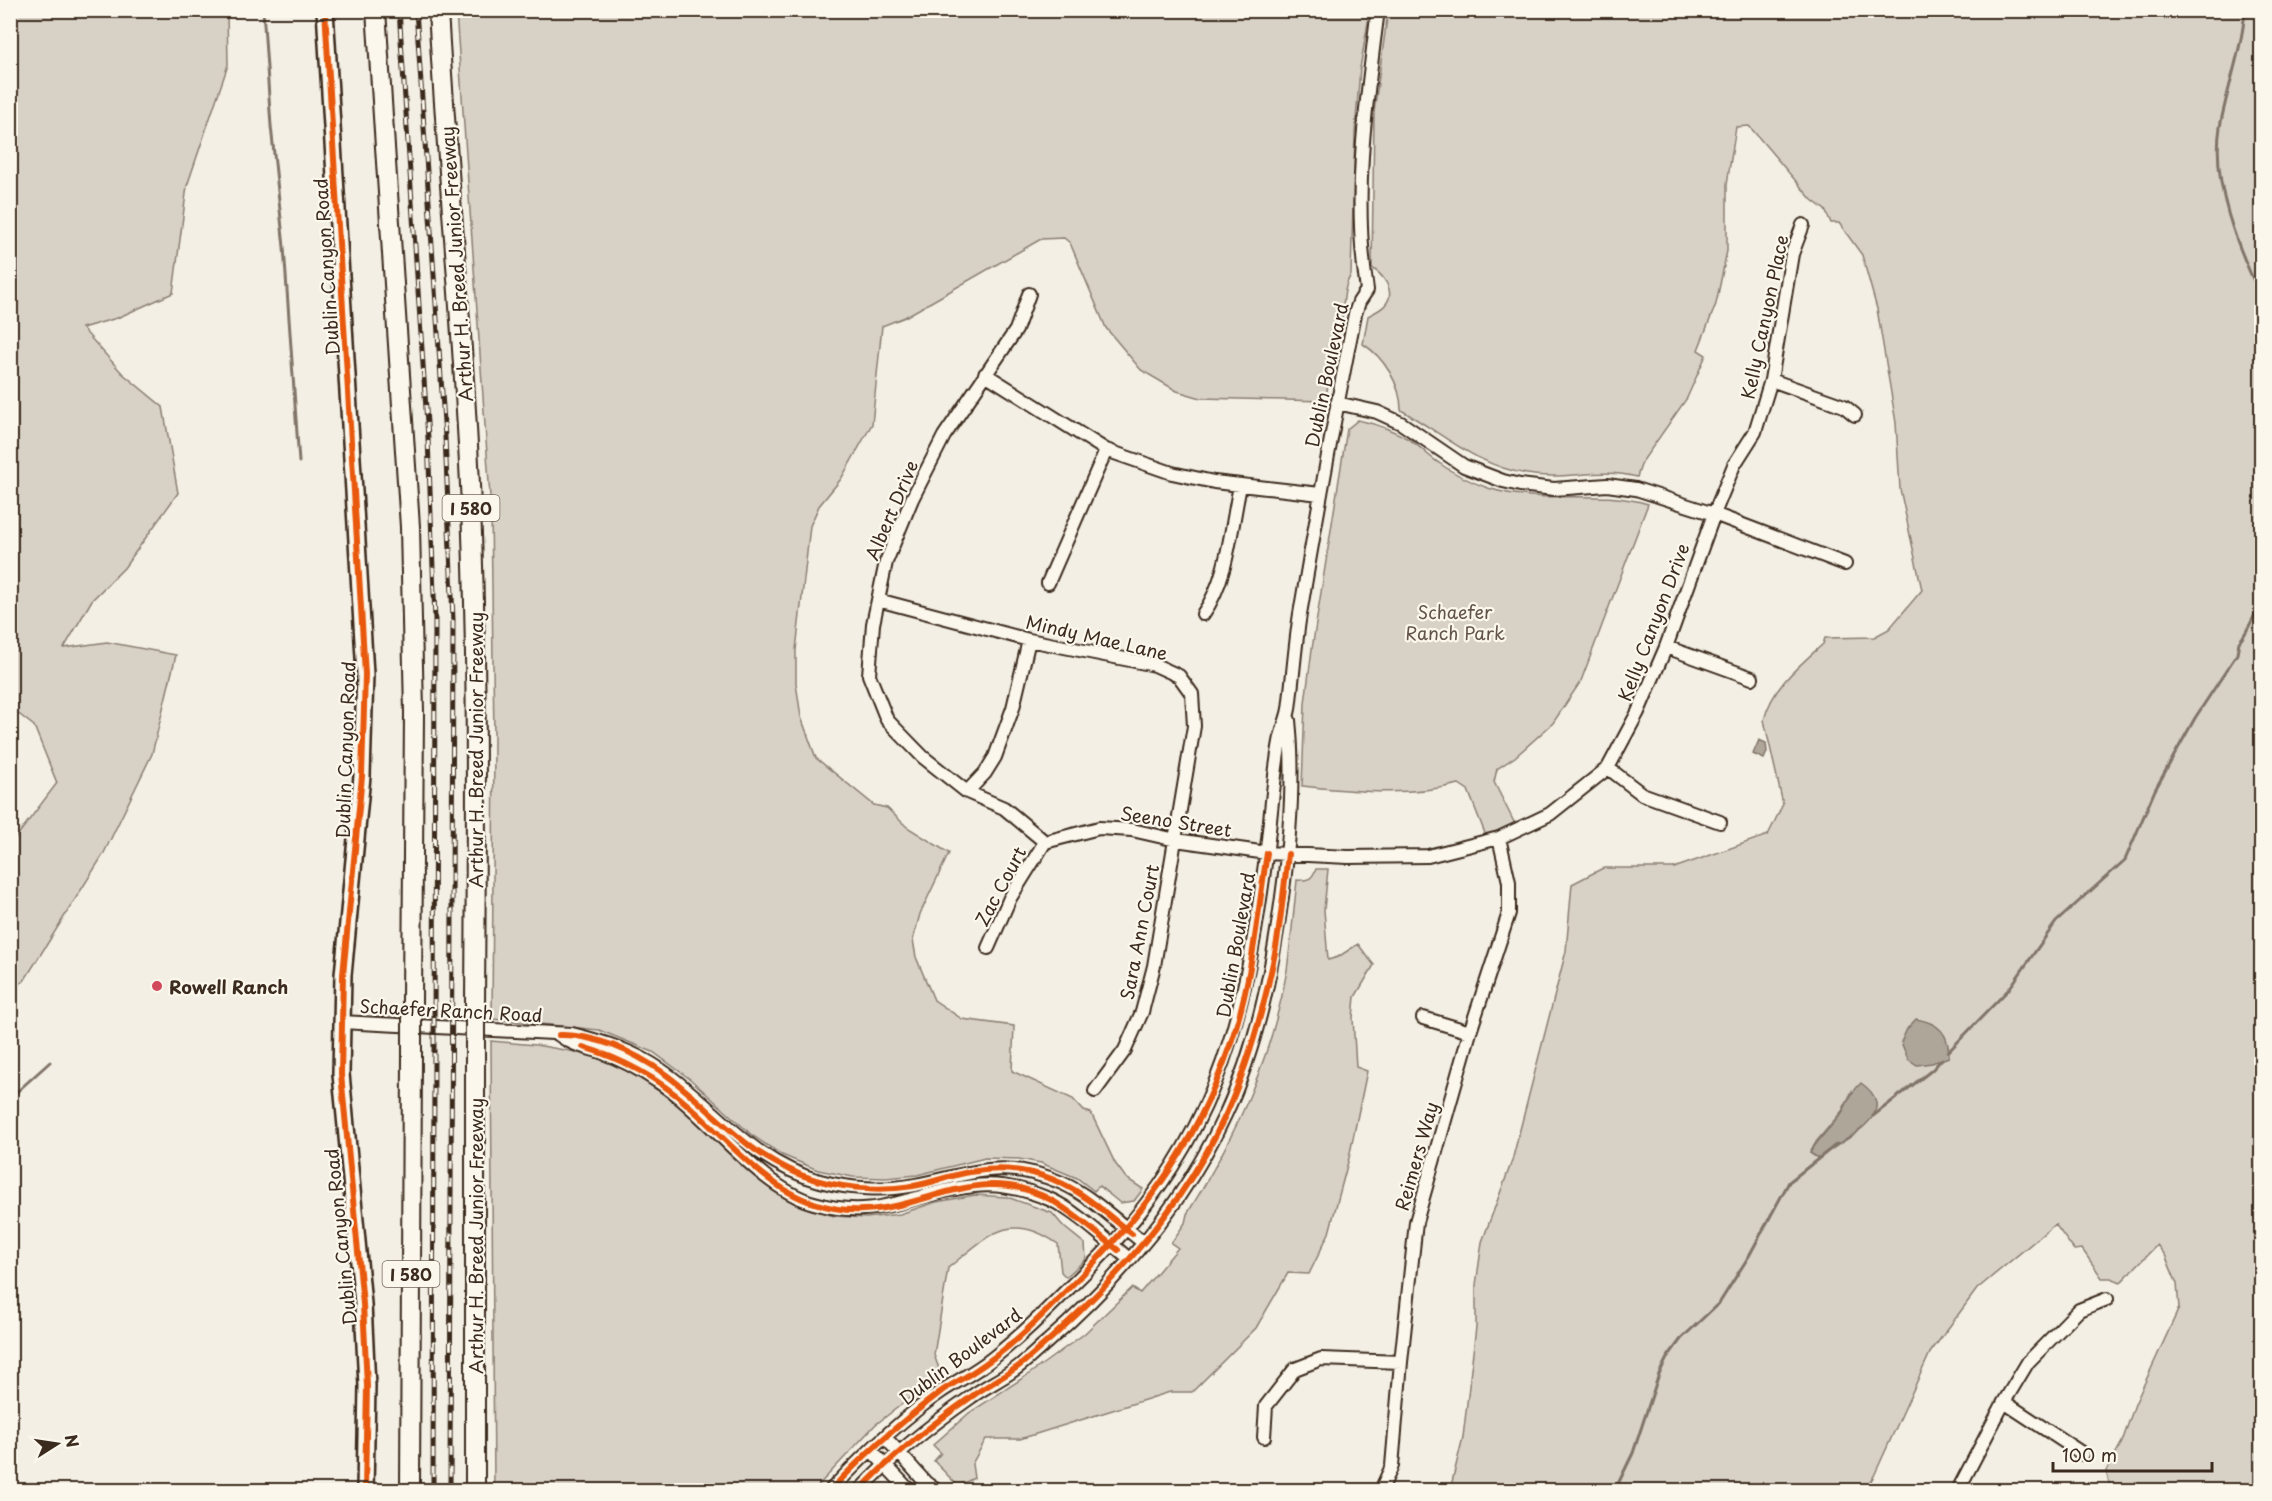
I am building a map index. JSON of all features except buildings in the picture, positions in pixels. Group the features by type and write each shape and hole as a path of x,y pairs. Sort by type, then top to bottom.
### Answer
{"highway":[{"name":"I 580","path":"376,10 410,527 414,713 410,1491"},
{"name":"Arthur H. Breed Junior Freeway","path":"438,10 465,389 472,527 476,707 475,1491"}],"main road":[{"name":"Dublin Canyon Road","path":"325,10 365,675 361,798 343,975 341,1022 342,1106 362,1284 365,1336 365,1491"}],"street":[{"name":"Dublin Boulevard","path":"831,1491 885,1437 940,1392 990,1360 1021,1336 1113,1245 1174,1166 1196,1127 1219,1076 1236,1026 1252,956 1272,792 1288,712 1295,646 1320,494 1355,314 1367,290 1361,251 1363,122 1378,10"},
{"name":"Kelly Canyon Place","path":"1714,514 1734,465 1755,432 1772,380 1792,254 1803,225"},
{"name":"Albert Drive","path":"1029,294 1016,330 944,436 912,499 886,562 873,624 869,675 887,720 923,757 966,792 1005,808 1045,842"},
{"path":"985,374 1106,450 1172,473 1240,486 1320,494"},
{"path":"1772,380 1844,406 1855,415"},
{"path":"1337,403 1377,412 1401,423 1464,466 1503,481 1554,489 1626,486 1714,514 1845,564"},
{"path":"1047,583 1106,450"},
{"path":"1203,614 1213,600 1224,565 1240,486"},
{"name":"Kelly Canyon Drive","path":"1266,853 1348,857 1428,856 1499,838 1550,814 1608,768 1638,712 1666,647 1714,514"},
{"name":"Mindy Mae Lane","path":"878,600 1029,640 1155,665 1179,676 1192,694 1194,726 1176,840"},
{"path":"966,792 985,773 995,758 1013,708 1029,640"},
{"path":"1666,647 1752,678"},
{"name":"Dublin Boulevard","path":"860,1491 899,1452 973,1395 1013,1370 1030,1356 1112,1281 1179,1198 1207,1152 1242,1073 1263,1004 1275,951 1288,854 1291,740 1288,712"},
{"path":"1608,768 1642,794 1720,822"},
{"name":"Seeno Street","path":"1045,842 1099,828 1132,830 1176,840 1266,853"},
{"name":"Reimers Way","path":"1381,1491 1392,1466 1416,1222 1470,1032 1509,913 1509,882 1499,838"},
{"name":"Sara Ann Court","path":"1095,1091 1125,1050 1142,1012 1154,966 1176,840"},
{"name":"Zac Court","path":"988,948 1011,898 1045,842"},
{"path":"1423,1018 1470,1032"},
{"name":"Schaefer Ranch Road","path":"341,1022 572,1034 602,1042 629,1052 660,1069 752,1148 777,1163 820,1181 850,1187 885,1188 913,1186 969,1172 993,1169 1017,1170 1063,1184 1093,1203 1143,1242"},
{"name":"Schaefer Ranch Road","path":"559,1035 570,1043 627,1063 658,1082 688,1105 774,1183 812,1203 838,1209 864,1210 891,1206 964,1188 1003,1186 1052,1200 1129,1259"},
{"path":"1958,1491 2004,1402 2028,1362 2079,1310 2107,1299"},
{"path":"1264,1437 1266,1406 1295,1369 1321,1359 1401,1362"},
{"path":"2004,1402 2084,1454"},
{"path":"885,1437 936,1491"},
{"path":"871,1450 909,1491"}],"green space":[{"path":"11,10 227,11 228,65 187,186 173,293 117,318 82,328 122,373 163,407 178,493 124,568 92,600 64,648 107,642 176,655 152,754 103,855 24,981 11,989 11,844 57,783 34,726 11,708"},
{"path":"456,11 1370,11 1360,68 1355,133 1351,275 1345,290 1342,317 1325,401 1201,398 1177,391 1141,370 1106,328 1070,243 1064,238 1041,239 905,317 882,326 872,424 841,479 819,506 810,526 796,650 796,683 801,717 816,758 874,805 887,808 907,827 949,853 920,914 913,940 916,957 934,1000 962,1019 1014,1026 1012,1071 1073,1099 1084,1111 1091,1113 1115,1163 1126,1178 1143,1189 1134,1201 1120,1203 1099,1186 1094,1191 1077,1178 1041,1163 1019,1159 985,1158 917,1175 886,1178 853,1177 818,1170 782,1155 753,1136 690,1079 653,1052 599,1030 492,1019 494,739 491,511"},
{"path":"1388,11 2261,11 2261,1490 2111,1490 2106,1471 2122,1442 2135,1404 2179,1308 2177,1284 2165,1255 2157,1245 2121,1282 2111,1278 2102,1278 2082,1249 2074,1250 2055,1224 1977,1289 1930,1353 1874,1476 1865,1490 1450,1490 1463,1437 1476,1327 1476,1285 1482,1242 1512,1161 1566,951 1572,884 1603,868 1674,868 1768,835 1783,804 1764,720 1773,697 1788,678 1823,644 1825,638 1874,637 1889,629 1922,590 1900,489 1896,423 1877,309 1862,255 1839,223 1831,223 1825,210 1812,200 1749,126 1736,127 1727,184 1727,251 1716,304 1698,350 1706,355 1687,398 1642,462 1637,477 1609,473 1541,476 1509,470 1476,457 1401,410 1398,391 1390,372 1378,356 1363,344 1368,316 1383,307 1390,295 1384,279 1372,268 1374,112","holes":["1852,1091 1858,1132 1818,1158 1810,1153 1816,1142 1842,1111"]},
{"name":"Schaefer Ranch Park","path":"1358,420 1404,436 1450,470 1488,488 1529,496 1608,497 1648,504 1581,681 1553,723 1515,757 1497,769 1494,782 1515,824 1486,836 1468,790 1459,784 1400,792 1302,786 1305,703 1312,649 1347,429"},
{"path":"1316,869 1328,869 1324,910 1328,960 1338,957 1358,944 1374,965 1355,997 1353,1018 1356,1067 1367,1071 1349,1158 1329,1233 1309,1274 1288,1273 1256,1328 1192,1392 1170,1392 1020,1439 986,1439 972,1464 974,1478 958,1486 934,1461 941,1453 933,1445 969,1413 1029,1374 1084,1334 1132,1288 1140,1293 1178,1248 1171,1243 1185,1223 1187,1214 1220,1157 1261,1067 1272,1035 1287,970 1297,880 1309,879"},
{"path":"491,1041 536,1045 587,1054 618,1066 679,1105 768,1187 799,1206 834,1216 866,1218 900,1214 936,1202 975,1195 1007,1197 1052,1213 1064,1227 1085,1244 1086,1259 1066,1277 1061,1272 1058,1244 1041,1234 1026,1229 1012,1228 999,1231 987,1238 948,1268 934,1355 941,1374 875,1425 814,1490 494,1490"}],"shaded area":[{"path":"1759,740 1766,743 1767,752 1764,759 1753,754"},
{"path":"1916,1019 1931,1023 1942,1031 1949,1049 1949,1057 1917,1065 1908,1059 1901,1042 1907,1029"},
{"path":"1861,1083 1873,1095 1876,1106 1873,1116 1853,1135 1818,1158 1810,1153 1843,1111 1852,1093"}],"waterway":[{"path":"263,10 271,126 284,247 299,462"},
{"path":"2245,10 2241,40 2220,127 2219,170 2236,237 2262,298"},
{"path":"1948,1052 2009,989 2056,922 2125,860 2155,790 2195,718 2237,654 2239,642 2262,600"},
{"path":"1873,1116 1932,1070 1942,1059"},
{"path":"10,1098 50,1062"},
{"path":"1615,1490 1633,1453 1659,1374 1667,1358 1681,1339 1720,1302 1749,1256 1789,1182 1837,1144"}],"railway":[{"path":"399,10 428,438 435,620 433,1490"},
{"path":"416,10 445,437 453,619 450,1490"}],"cycle path":[{"path":"325,10 365,674 362,776 343,975 341,1074 363,1304 367,1386 365,1490"},
{"path":"831,1490 910,1416 942,1390 996,1356 1033,1324 1124,1229 1170,1169 1207,1103 1236,1027 1251,963 1267,853"},
{"path":"860,1490 927,1430 977,1392 1018,1367 1054,1336 1138,1249 1187,1184 1226,1114 1255,1035 1275,953 1288,854"},
{"path":"559,1035 593,1039 634,1055 670,1077 732,1132 756,1150 801,1175 842,1186 885,1189 920,1185 982,1170 1018,1170 1041,1175 1072,1189 1132,1234"},
{"path":"583,1047 612,1057 652,1078 689,1106 763,1175 797,1196 814,1203 838,1209 863,1210 887,1207 979,1186 1003,1185 1027,1190 1053,1201 1118,1250"}],"place":[{"name":"Rowell Ranch","path":"157,986"}]}
